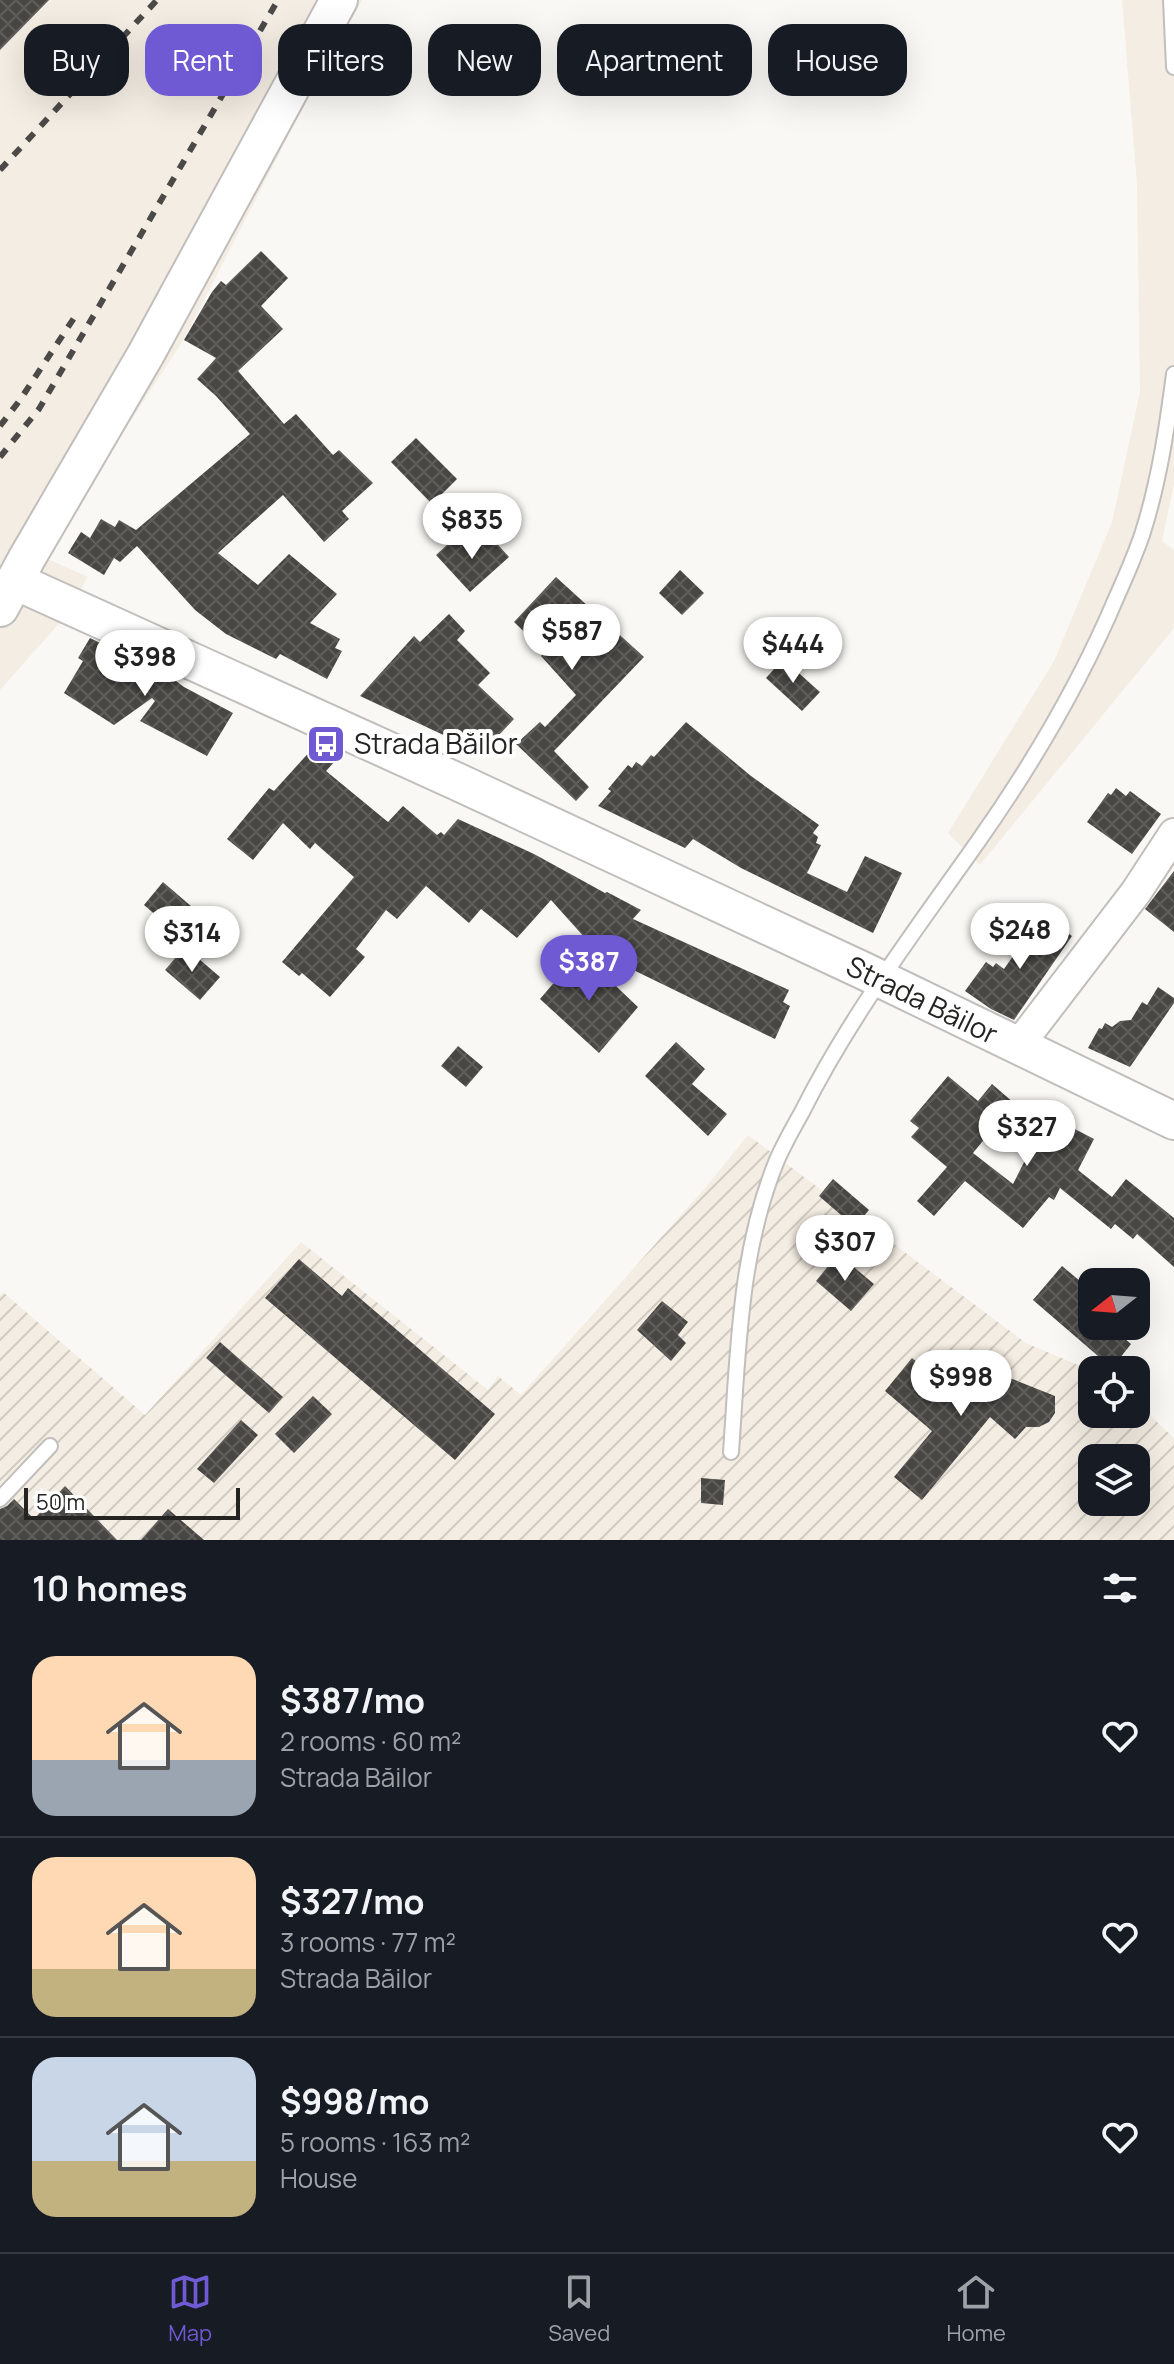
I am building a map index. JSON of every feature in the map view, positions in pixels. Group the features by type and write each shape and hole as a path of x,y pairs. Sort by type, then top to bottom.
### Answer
{"street":[{"path":"7,594 146,354 339,0"},
{"name":"Strada Băilor","path":"7,594 458,782 880,979 1174,1121"},
{"path":"1018,1046 1136,892 1174,834"}],"lane":[{"path":"1171,0 1174,67"},
{"path":"731,1452 749,1259 777,1159 820,1076 880,979 987,829 1078,682 1142,536 1157,482 1174,374"},
{"path":"0,1499 50,1446"}],"shaded area":[{"path":"0,0 362,0 349,24 278,24 278,96 309,96 184,339 39,555 88,577 64,618 0,690"},
{"path":"1122,0 1174,0 1174,484 1162,541 1174,550 1174,628 980,865 948,833 1054,661 1112,522 1140,392 1137,184"},
{"path":"748,1135 1026,1343 1078,1365 1078,1428 1150,1428 1150,1415 1174,1438 1174,1540 0,1540 0,1296 3,1292 145,1415 301,1242 488,1390 498,1376 521,1395 706,1187"}],"building":[{"path":"0,0 49,0 24,24 0,50"},
{"path":"261,251 288,278 261,306 283,329 238,371 284,424 296,414 333,455 339,450 373,483 342,511 349,519 324,542 283,495 218,553 258,585 289,554 337,594 310,623 340,639 335,648 342,651 327,679 280,654 276,659 226,634 195,610 137,546 120,562 114,558 104,575 68,553 81,532 90,538 101,519 115,527 119,520 136,530 250,434 197,379 216,358 184,340 221,281 226,285"},
{"path":"416,438 457,479 432,504 391,462"},
{"path":"459,534 475,551 491,537 509,557 470,592 436,555"},
{"path":"680,570 704,593 682,615 659,593"},
{"path":"556,577 644,657 554,751 589,787 576,801 516,744 540,722 545,727 576,695 541,656 545,652 514,622"},
{"path":"449,614 465,631 457,640 490,673 478,685 514,719 482,753 360,696 414,636 420,642"},
{"path":"90,638 161,678 165,673 184,687 233,713 207,756 140,721 155,701 152,698 114,725 64,693 83,661 78,658"},
{"path":"783,659 820,692 802,711 766,678"},
{"path":"686,722 751,776 819,825 813,833 818,837 816,843 821,845 807,873 847,892 865,856 902,873 873,933 741,868 693,839 685,848 598,806 628,765 632,768 636,762 642,766"},
{"path":"313,748 337,759 326,771 388,822 403,806 437,835 441,832 444,835 458,819 534,854 641,910 633,919 789,990 783,1002 790,1006 775,1039 580,944 585,938 551,900 517,938 481,909 469,923 426,886 397,919 386,910 356,949 365,957 330,997 302,973 299,976 282,962 354,877 315,843 310,849 283,823 253,860 227,839 269,788 274,791"},
{"path":"1116,788 1126,796 1130,791 1161,814 1132,854 1087,822 1108,793 1111,795"},
{"path":"1174,871 1174,932 1145,909"},
{"path":"163,882 206,919 187,942 144,905"},
{"path":"1042,915 1072,936 1014,1020 965,991 986,962 993,967 996,963 1004,969"},
{"path":"185,947 220,977 200,1000 165,970"},
{"path":"580,952 638,1007 599,1053 540,999"},
{"path":"1158,987 1174,998 1174,1003 1130,1067 1088,1048 1099,1028 1102,1029 1105,1023 1112,1027 1120,1021 1131,1020 1142,1002 1147,1005"},
{"path":"676,1042 705,1069 692,1084 727,1114 708,1136 645,1076"},
{"path":"458,1046 483,1067 466,1087 441,1066"},
{"path":"948,1076 978,1101 992,1084 1014,1103 973,1153 1013,1184 1048,1115 1094,1139 1078,1170 1112,1197 1126,1179 1174,1218 1174,1267 1137,1234 1133,1239 1115,1224 1111,1229 1060,1188 1054,1200 1049,1197 1023,1228 965,1181 934,1216 917,1201 947,1167 911,1137 919,1128 910,1121"},
{"path":"833,1179 869,1210 855,1227 819,1196"},
{"path":"838,1254 874,1284 851,1311 816,1281"},
{"path":"299,1259 342,1296 348,1288 495,1414 455,1460 265,1298"},
{"path":"1062,1266 1078,1279 1078,1339 1033,1300"},
{"path":"662,1301 688,1322 678,1335 686,1343 671,1361 637,1330"},
{"path":"1079,1340 1126,1340 1131,1344 1122,1356 1098,1356"},
{"path":"220,1342 283,1397 269,1413 206,1358"},
{"path":"912,1358 964,1402 990,1370 1055,1396 1055,1413 1049,1422 1039,1427 1026,1427 1015,1439 990,1417 922,1500 894,1477 932,1431 885,1391"},
{"path":"313,1396 332,1414 294,1453 275,1434"},
{"path":"241,1420 258,1435 214,1483 197,1469"},
{"path":"701,1478 725,1480 723,1505 701,1503"},
{"path":"65,1486 117,1540 0,1540 0,1509 14,1499 34,1519"},
{"path":"168,1509 204,1540 141,1540"}],"railway":[{"path":"0,170 157,0"},
{"path":"0,457 39,409 278,0"},
{"path":"0,426 76,315"}],"place":[{"name":"Strada Băilor","path":"326,744"}]}
